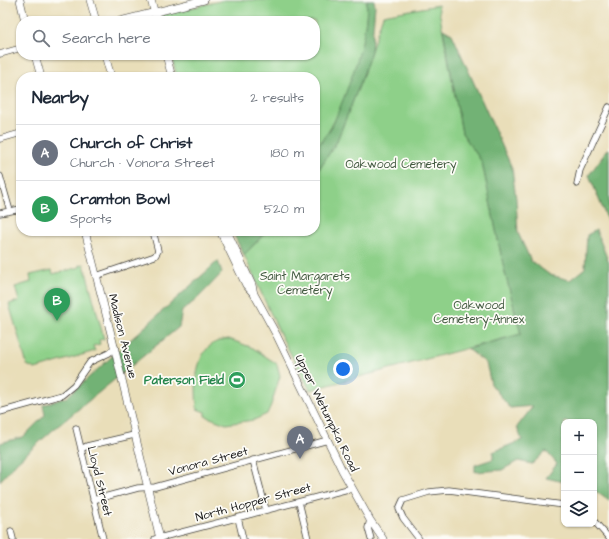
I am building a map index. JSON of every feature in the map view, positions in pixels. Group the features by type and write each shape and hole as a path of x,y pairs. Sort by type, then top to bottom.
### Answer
{"main road":[{"path":"20,0 25,16"},
{"path":"90,0 95,16"},
{"path":"151,0 155,16"},
{"path":"139,16 204,0"},
{"path":"36,60 40,72"},
{"path":"107,60 110,72"},
{"path":"167,60 171,72"},
{"name":"Madison Avenue","path":"86,236 122,380 158,539"},
{"name":"Upper Wetumpka Road","path":"223,236 241,269 252,285 254,294 352,488 370,520 383,539"},
{"name":"Upper Wetumpka Road","path":"228,236 229,244"}],"street":[{"path":"0,54 16,49"},
{"path":"577,184 580,170 609,106"},
{"path":"0,139 16,134"},
{"path":"0,176 10,211"},
{"path":"0,213 16,210"},
{"path":"96,276 154,256 158,251 154,236"},
{"path":"0,412 62,395 71,387 90,362 115,351"},
{"name":"Lloyd Street","path":"76,428 103,539"},
{"path":"81,449 87,446 134,435"},
{"name":"Vonora Street","path":"93,500 328,440"},
{"path":"253,460 266,510"},
{"name":"North Hopper Street","path":"158,539 352,488"},
{"path":"419,539 401,515 399,506 403,500 409,496 445,490 561,505"},
{"path":"299,502 308,539"},
{"path":"238,518 243,539"},
{"path":"370,520 368,528 371,539"},
{"path":"597,524 609,538"},
{"path":"11,531 13,539"}],"green space":[{"name":"Oakwood Cemetery","path":"224,0 367,0 363,39 352,80 335,119 320,146 320,72 176,72 172,60 320,60 320,16 161,15"},
{"path":"367,0 374,0 375,6 371,51 361,81 336,143 320,167 320,143 330,130 346,92 361,47"},
{"path":"438,5 462,133 482,162 504,269 521,334 310,390 280,334 244,255 262,236 320,236 320,167 336,143 361,81 383,15"},
{"path":"443,29 452,34 512,168 518,233 531,261 550,275 570,280 585,268 587,235 596,230 609,263 609,501 597,492 597,419 561,419 561,481 546,478 557,464 546,451 532,464 518,461 502,470 475,472 475,465 493,459 493,452 522,440 517,427 533,406 510,408 491,384 486,363 468,349 521,334 504,269 482,162 462,133"},
{"path":"609,149 609,224 589,175"},
{"path":"234,236 262,236 244,255"},
{"path":"218,261 222,273 197,299 182,311 179,327 53,430 17,462 0,481 0,443 23,437 45,415 43,405 67,397"},
{"path":"84,264 104,339 99,340 100,344 93,346 95,351 35,369 27,365 9,304 19,301 15,287 31,282 30,275 52,270 53,274 80,267 80,265"},
{"name":"Paterson Field","path":"229,339 253,348 277,364 280,376 267,414 254,420 226,424 205,416 205,412 197,409 196,387 199,365 203,355 209,347 217,342"}],"place":[{"name":"Cramton Bowl","path":"57,321"},
{"name":"Paterson Field","path":"237,380"},
{"name":"Church of Christ","path":"300,459"}],"park label":[{"name":"Saint Margarets Cemetery","path":"305,283"},
{"name":"Oakwood Cemetery-Annex","path":"479,312"}]}
